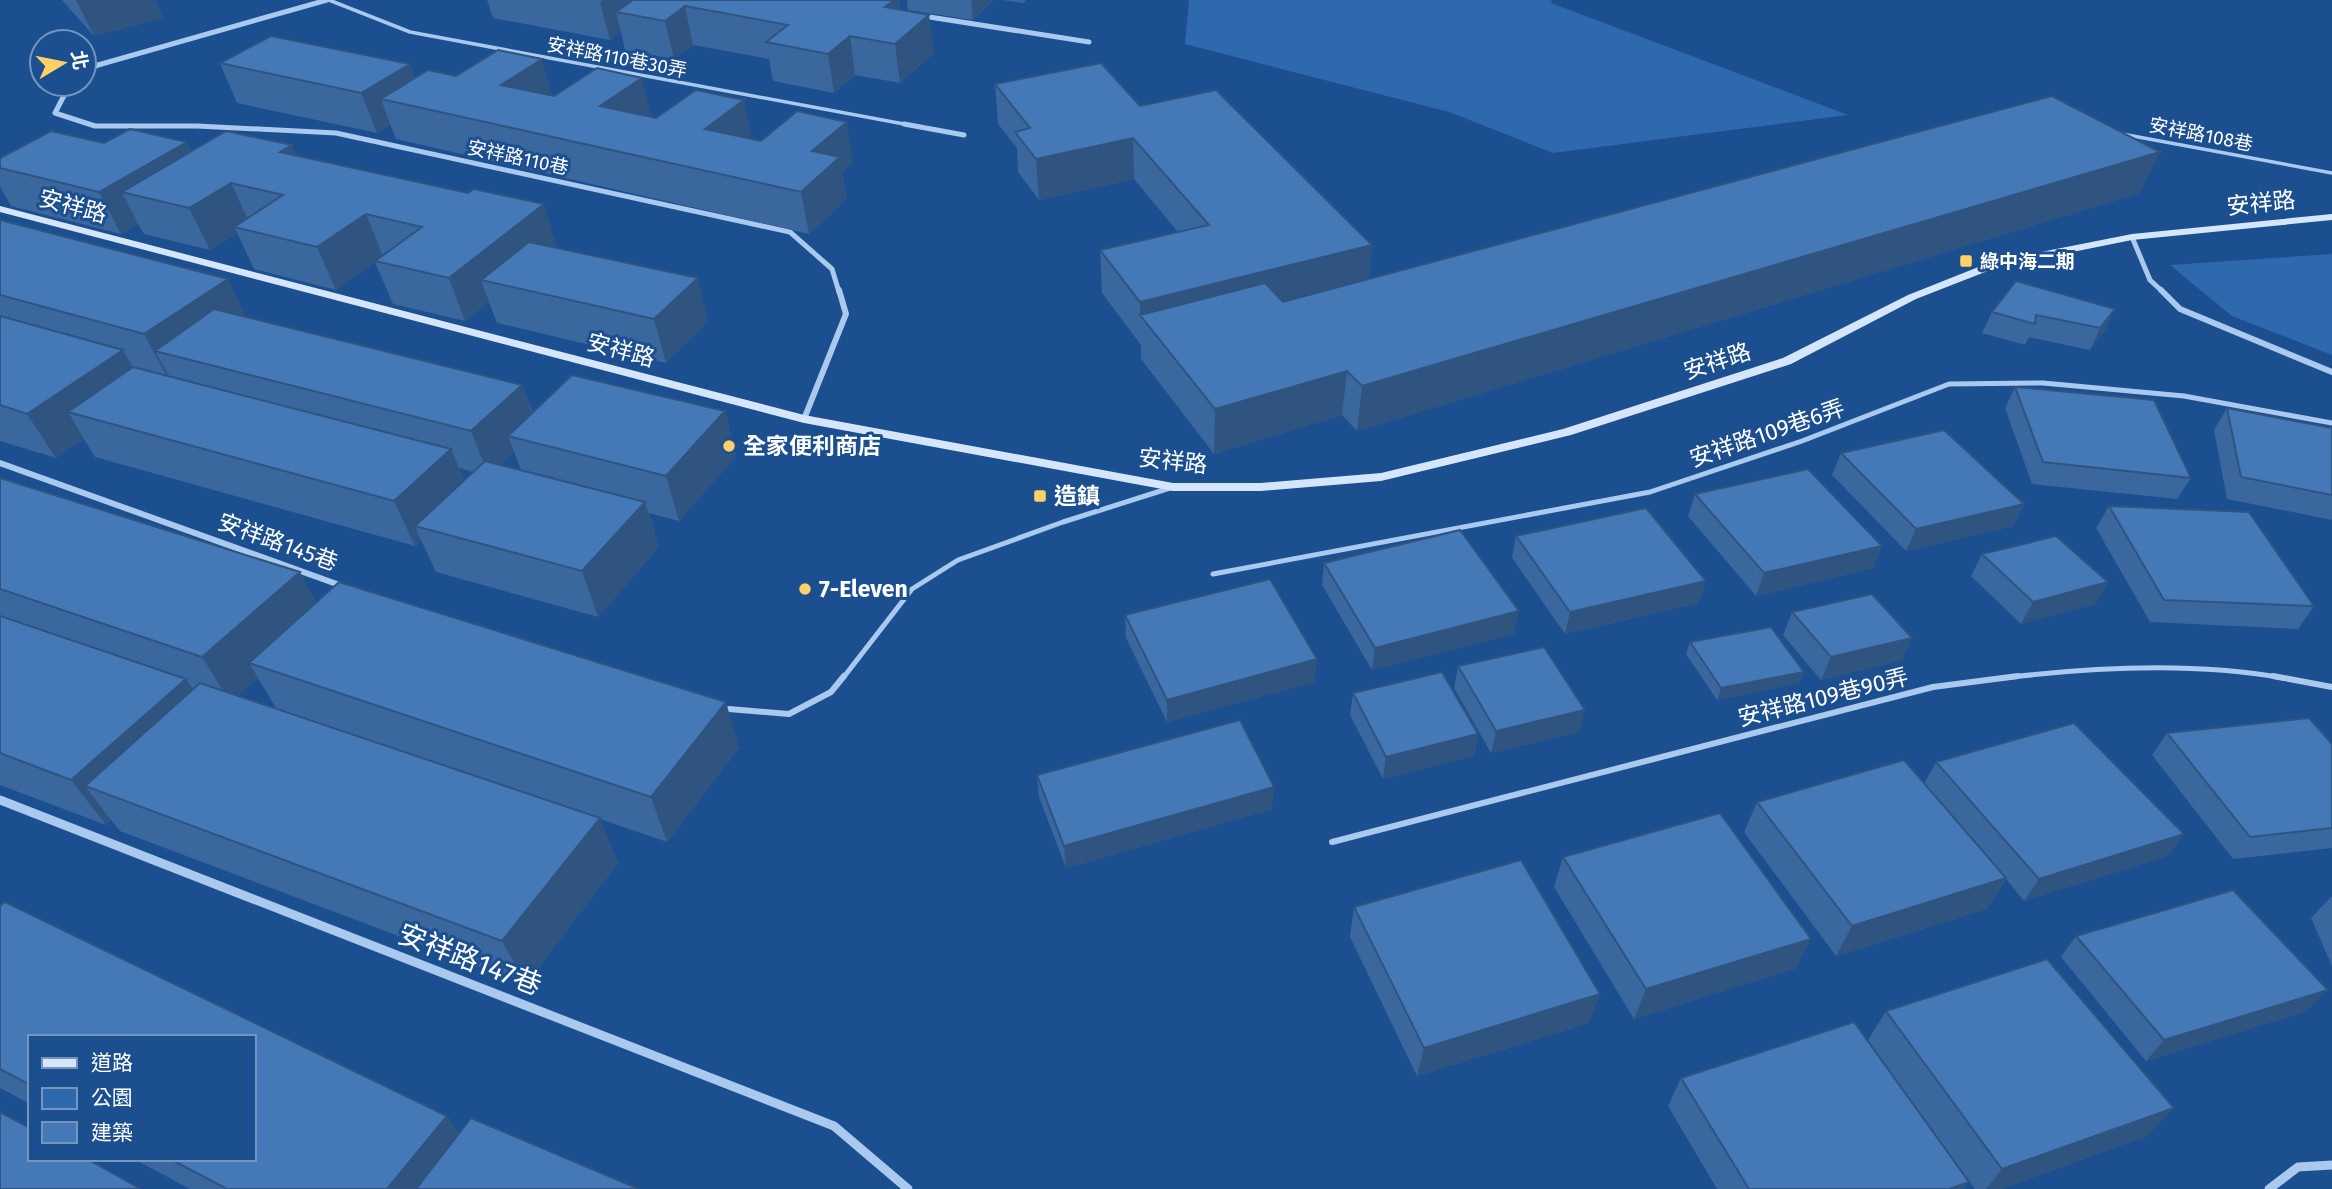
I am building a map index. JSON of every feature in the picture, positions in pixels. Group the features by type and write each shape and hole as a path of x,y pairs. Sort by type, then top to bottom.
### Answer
{"street":[{"path":"98,65 328,0"},
{"path":"916,15 1089,42"},
{"name":"安祥路110巷","path":"63,98 55,113 95,125 197,126 335,133 789,232 832,269 846,314 804,419"},
{"path":"904,124 964,135"},
{"name":"安祥路","path":"0,209 804,419 1173,487 1261,487 1381,477 1567,432 1787,361 1912,297 1995,264 2132,237 2332,217"},
{"path":"2132,237 2150,280 2180,309 2332,372"},
{"name":"安祥路145巷","path":"0,463 351,589"},
{"path":"716,705 729,709"},
{"name":"安祥路147巷","path":"0,800 834,1126 908,1189"},
{"path":"2269,1189 2298,1167 2332,1165"}],"lane":[{"name":"安祥路110巷30弄","path":"328,0 410,32 904,124"},
{"name":"安祥路108巷","path":"2118,133 2332,173"},
{"name":"安祥路109巷6弄","path":"1213,574 1650,492 1802,441 1949,384 2043,383 2184,396 2332,423"},
{"path":"729,709 789,714 831,692 870,646 912,589 958,560 1063,522 1173,487"},
{"name":"安祥路109巷90弄","path":"1332,842 1933,687 2070,670 2237,670 2332,687"}],"green space":[{"path":"1189,0 1552,0 1551,3 1848,115 1553,153 1449,112 1185,44"},
{"path":"2332,254 2332,355 2232,316 2170,265"}],"building":[{"path":"633,0 894,0 885,7 929,15 895,44 850,36 828,54 766,42 788,25 685,6 665,21 616,12"},
{"path":"271,36 410,64 361,93 220,63"},
{"path":"498,50 542,59 501,85 554,96 597,68 642,78 600,106 656,118 696,90 744,100 705,129 761,141 797,111 847,122 812,151 840,157 801,192 381,99 428,70 456,76"},
{"path":"1101,63 1140,106 1216,90 1372,245 1140,302 1100,250 1209,225 1133,138 1036,159 1015,132 1030,128 995,84"},
{"path":"2052,96 2160,152 1362,386 1347,371 1215,409 1140,315 1265,283 1283,302"},
{"path":"130,129 187,142 99,192 0,168 0,158 51,131 104,143"},
{"path":"226,131 292,145 280,152 468,193 474,189 544,204 449,278 375,261 422,227 366,214 317,247 234,227 283,195 231,183 189,208 122,192"},
{"path":"0,220 228,279 144,334 0,295"},
{"path":"529,242 698,278 654,319 481,280"},
{"path":"2016,281 2115,309 2100,328 2036,315 2035,324 1992,312"},
{"path":"214,309 522,385 471,431 155,351"},
{"path":"0,316 123,350 27,414 0,405"},
{"path":"133,367 451,449 394,501 68,412"},
{"path":"572,375 725,411 666,476 508,436"},
{"path":"2015,387 2154,400 2191,478 2043,462"},
{"path":"2227,408 2332,428 2332,495 2241,477"},
{"path":"1944,430 2024,504 1916,529 1841,453"},
{"path":"485,461 645,502 582,571 415,526"},
{"path":"1808,469 1882,546 1764,573 1695,494"},
{"path":"0,478 300,572 202,657 0,589"},
{"path":"2109,506 2249,512 2314,606 2164,600"},
{"path":"1646,508 1706,581 1570,612 1516,536"},
{"path":"1460,530 1519,611 1375,648 1324,563"},
{"path":"2056,536 2108,582 2033,602 1982,554"},
{"path":"1270,579 1317,659 1167,700 1125,615"},
{"path":"339,582 726,702 651,797 249,663"},
{"path":"1872,594 1912,638 1831,657 1792,612"},
{"path":"0,616 186,679 71,780 0,753"},
{"path":"1771,627 1804,672 1721,688 1690,642"},
{"path":"1544,647 1585,710 1496,731 1458,666"},
{"path":"1442,672 1478,734 1386,757 1353,693"},
{"path":"200,683 600,818 502,941 85,786"},
{"path":"2309,718 2332,744 2332,828 2250,837 2167,733"},
{"path":"1240,720 1274,787 1064,846 1037,775"},
{"path":"2074,723 2184,834 2039,879 1936,762"},
{"path":"1904,760 2006,878 1852,926 1757,802"},
{"path":"1720,813 1811,939 1646,989 1563,857"},
{"path":"1521,860 1600,994 1424,1048 1354,907"},
{"path":"2233,890 2328,990 2164,1040 2076,936"},
{"path":"5,902 447,1116 387,1189 227,1189 174,1161 256,1161 256,1035 28,1035 28,1084 0,1069 0,906"},
{"path":"2047,959 2174,1108 2002,1169 1886,1011"},
{"path":"1854,1022 1969,1182 1949,1189 1749,1189 1681,1078"},
{"path":"0,1112 28,1127 28,1161 91,1161 141,1189 0,1189"},
{"path":"471,1118 639,1189 416,1189"}],"place":[{"name":"綠中海二期","path":"1966,261"},
{"name":"全家便利商店","path":"729,446"},
{"name":"造鎮","path":"1040,496"},
{"name":"7-Eleven","path":"805,589"}]}
